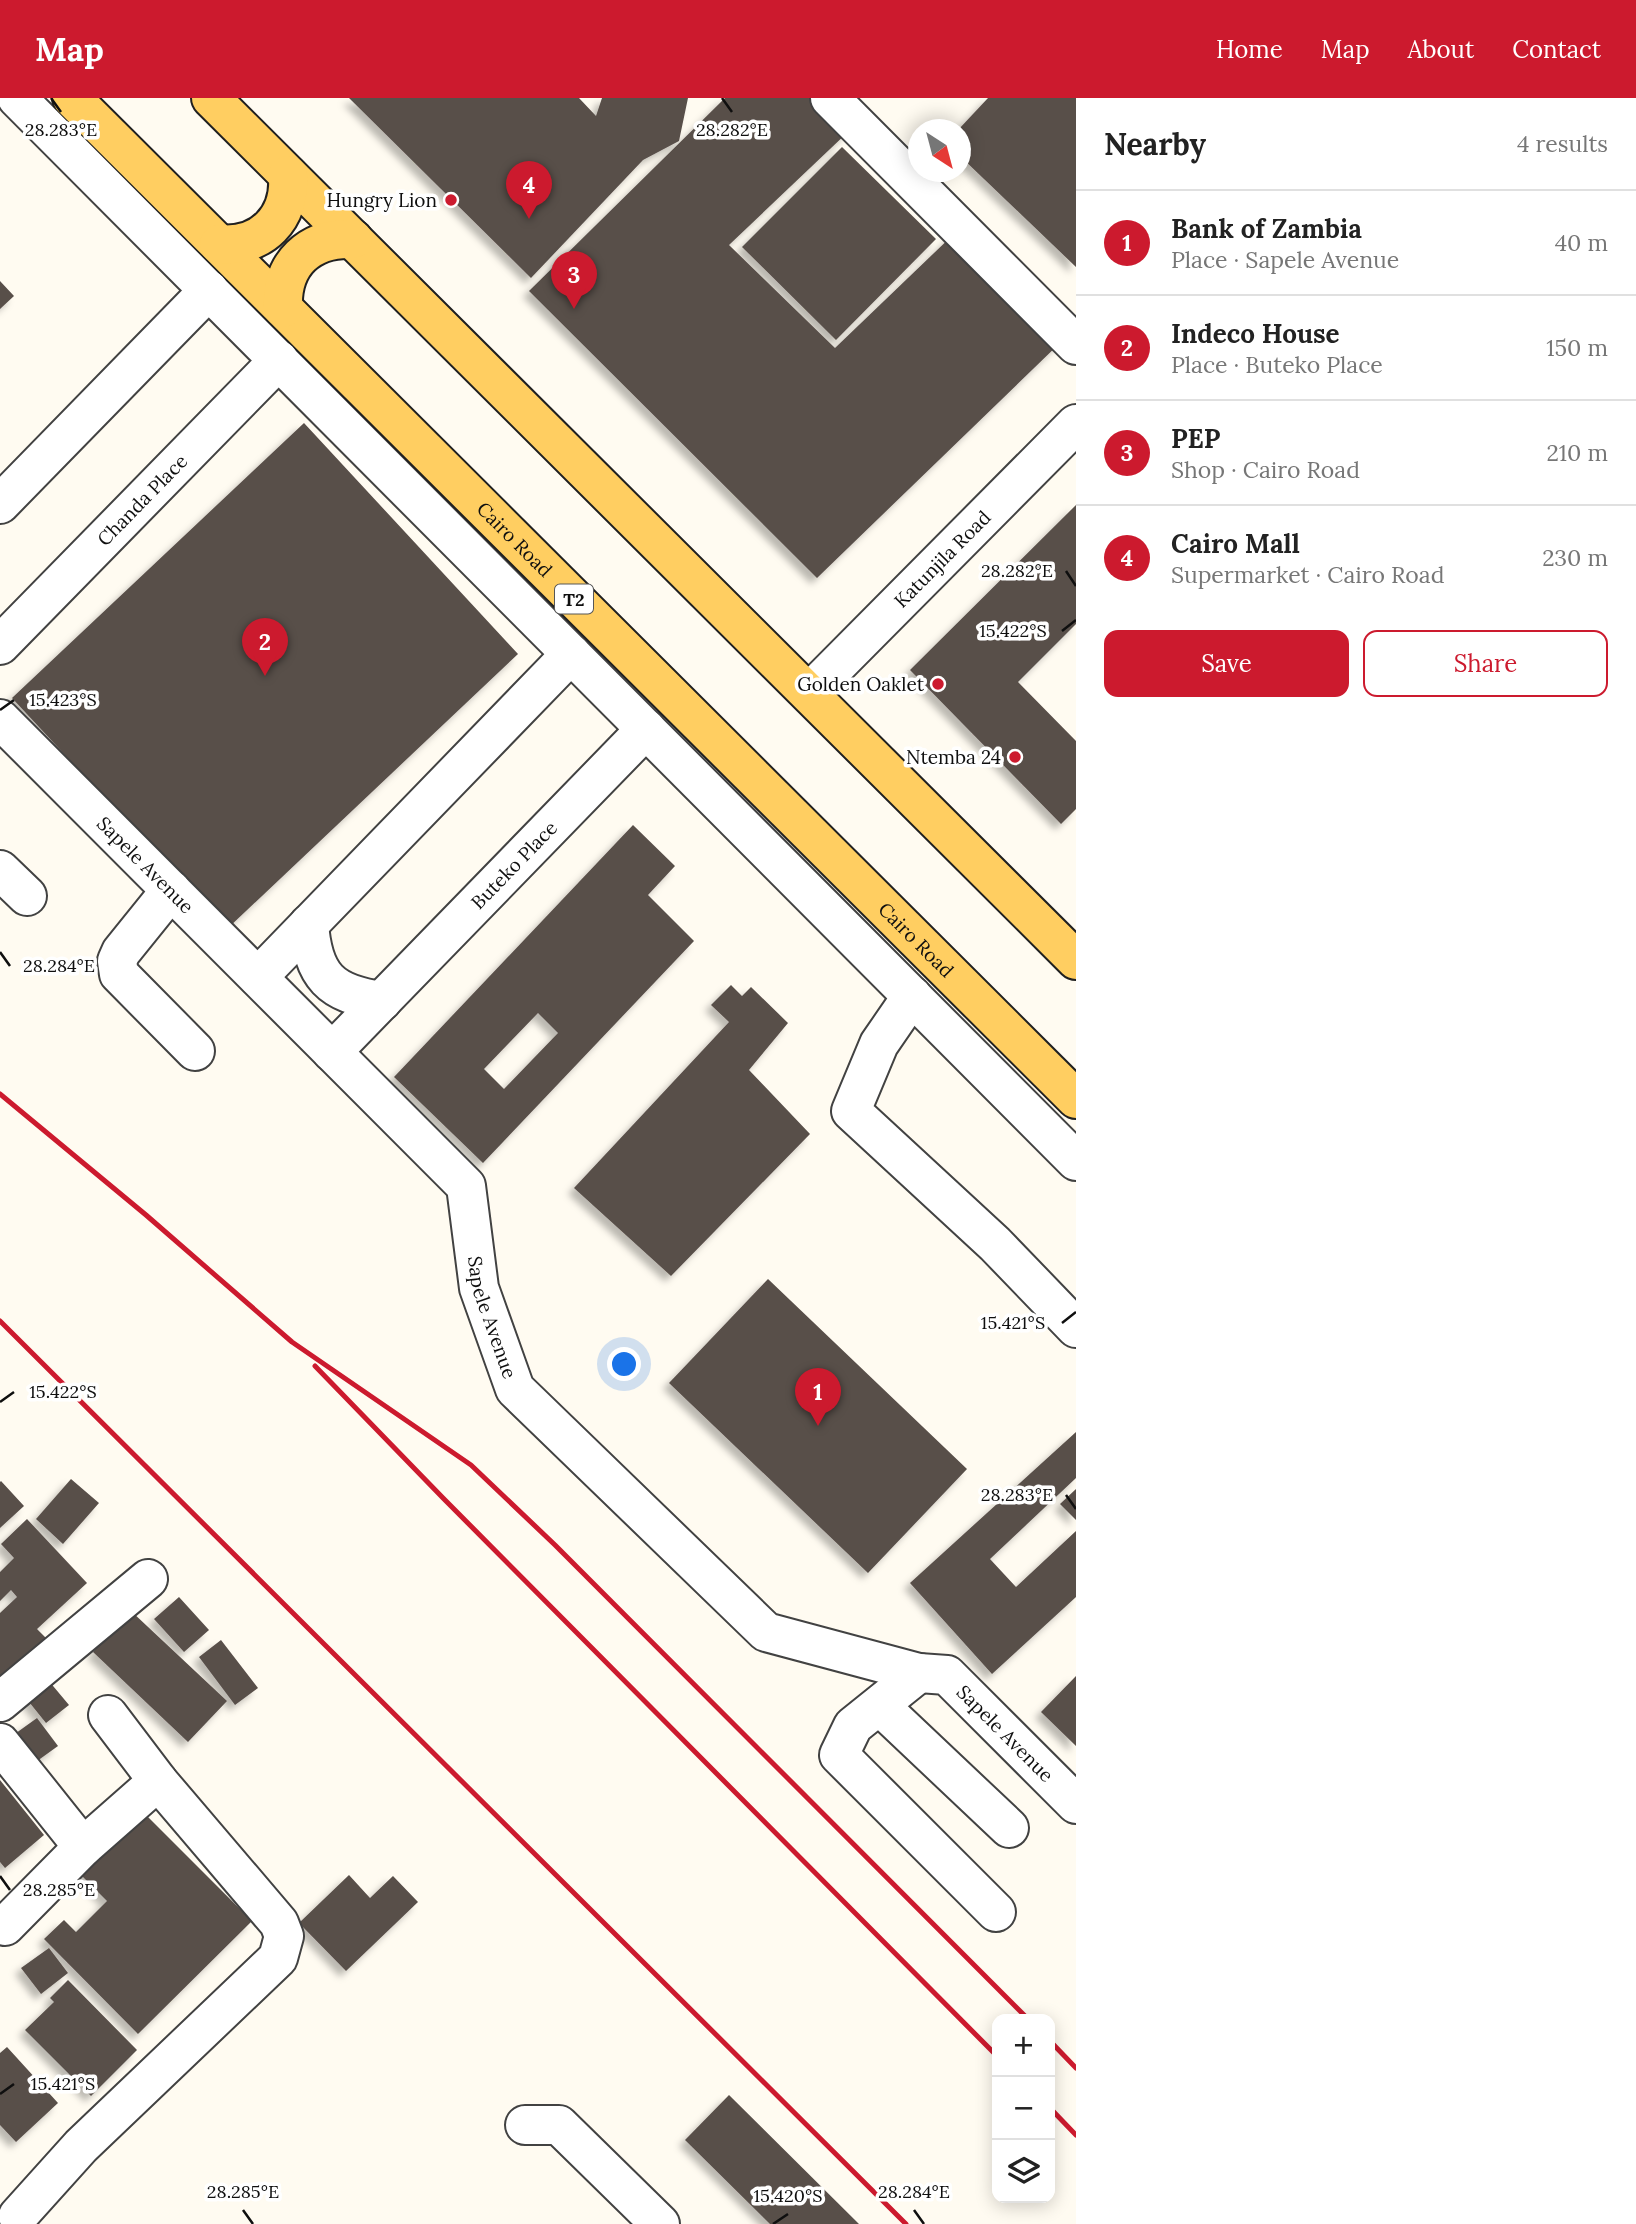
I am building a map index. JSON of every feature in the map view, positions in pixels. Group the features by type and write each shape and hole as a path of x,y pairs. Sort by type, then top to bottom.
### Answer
{"main road":[{"name":"Cairo Road","path":"72,98 1074,1095"},
{"path":"211,98 1076,960"},
{"path":"219,244 246,243 270,230 286,205 288,175"},
{"path":"283,308 285,281 298,257 323,241 353,239"}],"street":[{"path":"17,98 1076,1161"},
{"path":"830,98 1076,345"},
{"path":"90,171 130,156"},
{"path":"0,504 209,290"},
{"name":"Chanda Place","path":"2,641 279,360"},
{"name":"Katunjila Road","path":"809,693 1076,424"},
{"path":"492,574 500,525"},
{"path":"258,977 571,654"},
{"name":"Sapele Avenue","path":"0,719 466,1186 479,1287 514,1389 766,1632 919,1673 947,1675 1076,1804"},
{"name":"Buteko Place","path":"332,1052 646,729"},
{"path":"171,890 121,952 117,961 119,974 195,1051"},
{"path":"309,924 312,954 327,981 352,997 382,1001"},
{"path":"912,996 879,1044 851,1111 995,1244 1076,1328"},
{"path":"949,1034 994,1018"},
{"path":"0,1702 148,1579"},
{"path":"919,1673 853,1726 839,1755 996,1912"},
{"path":"880,1706 1009,1828"},
{"path":"14,2213 278,1958 284,1936 279,1923 159,1781 108,1715"},
{"path":"0,1743 83,1847"},
{"path":"5,1926 83,1847 159,1781"},
{"path":"525,2125 559,2125 660,2224"}],"building":[{"path":"349,98 579,98 596,116 602,98 688,98 679,141 643,160 531,278"},
{"path":"725,98 815,98 849,131 729,245 835,348 958,230 1062,341 817,578 529,291"},
{"path":"988,98 1076,98 1076,267 971,167 971,119 968,119"},
{"path":"842,147 936,239 836,340 742,247"},
{"path":"0,281 14,296 0,309"},
{"path":"304,423 518,654 227,929 12,698"},
{"path":"1076,505 1076,624 1018,682 1076,741 1076,809 1061,824 910,670"},
{"path":"633,825 675,866 648,895 694,941 483,1163 394,1077","holes":["538,1013 558,1033 504,1089 484,1069"]},
{"path":"731,985 742,996 751,987 788,1023 749,1070 810,1134 671,1276 574,1188 729,1022 711,1005"},
{"path":"768,1279 967,1469 868,1573 669,1383"},
{"path":"1076,1432 1076,1478 990,1559 1016,1587 1076,1531 1076,1597 992,1674 910,1583"},
{"path":"71,1479 99,1503 63,1544 36,1519"},
{"path":"0,1482 24,1506 0,1528"},
{"path":"1076,1489 1076,1520 1060,1504"},
{"path":"27,1519 87,1583 37,1629 46,1638 0,1682 0,1613 17,1597 11,1590 0,1601 0,1572 14,1558 1,1544"},
{"path":"179,1597 209,1630 184,1652 154,1619"},
{"path":"131,1611 227,1701 188,1742 93,1652"},
{"path":"221,1640 258,1688 235,1705 199,1657"},
{"path":"43,1674 69,1705 46,1723 21,1692"},
{"path":"1076,1676 1076,1746 1041,1712"},
{"path":"37,1718 58,1746 26,1769 5,1741"},
{"path":"0,1780 44,1835 5,1868 0,1862"},
{"path":"136,1805 252,1921 138,2034 44,1939 64,1920 76,1932 107,1901 73,1867"},
{"path":"349,1875 370,1898 393,1876 418,1902 346,1971 299,1923"},
{"path":"49,1948 68,1973 41,1994 21,1968"},
{"path":"68,1980 137,2050 91,2096 25,2030 54,2002 50,1998"},
{"path":"7,2047 58,2103 16,2142 0,2125 0,2053"},
{"path":"729,2095 859,2224 770,2224 685,2140"}],"railway":[{"path":"0,1094 146,1215 292,1342 471,1465 555,1545 1023,2014"},
{"path":"0,1321 906,2224"},
{"path":"315,1366 992,2051"},
{"path":"1055,2046 1076,2068"},
{"path":"1055,2113 1076,2135"}],"place":[{"name":"Hungry Lion","path":"451,200"},
{"name":"Cairo Mall","path":"529,219"},
{"name":"PEP","path":"574,309"},
{"name":"Indeco House","path":"265,676"},
{"name":"Golden Oaklet","path":"938,684"},
{"name":"Ntemba 24","path":"1015,757"},
{"name":"Bank of Zambia","path":"818,1426"}]}
